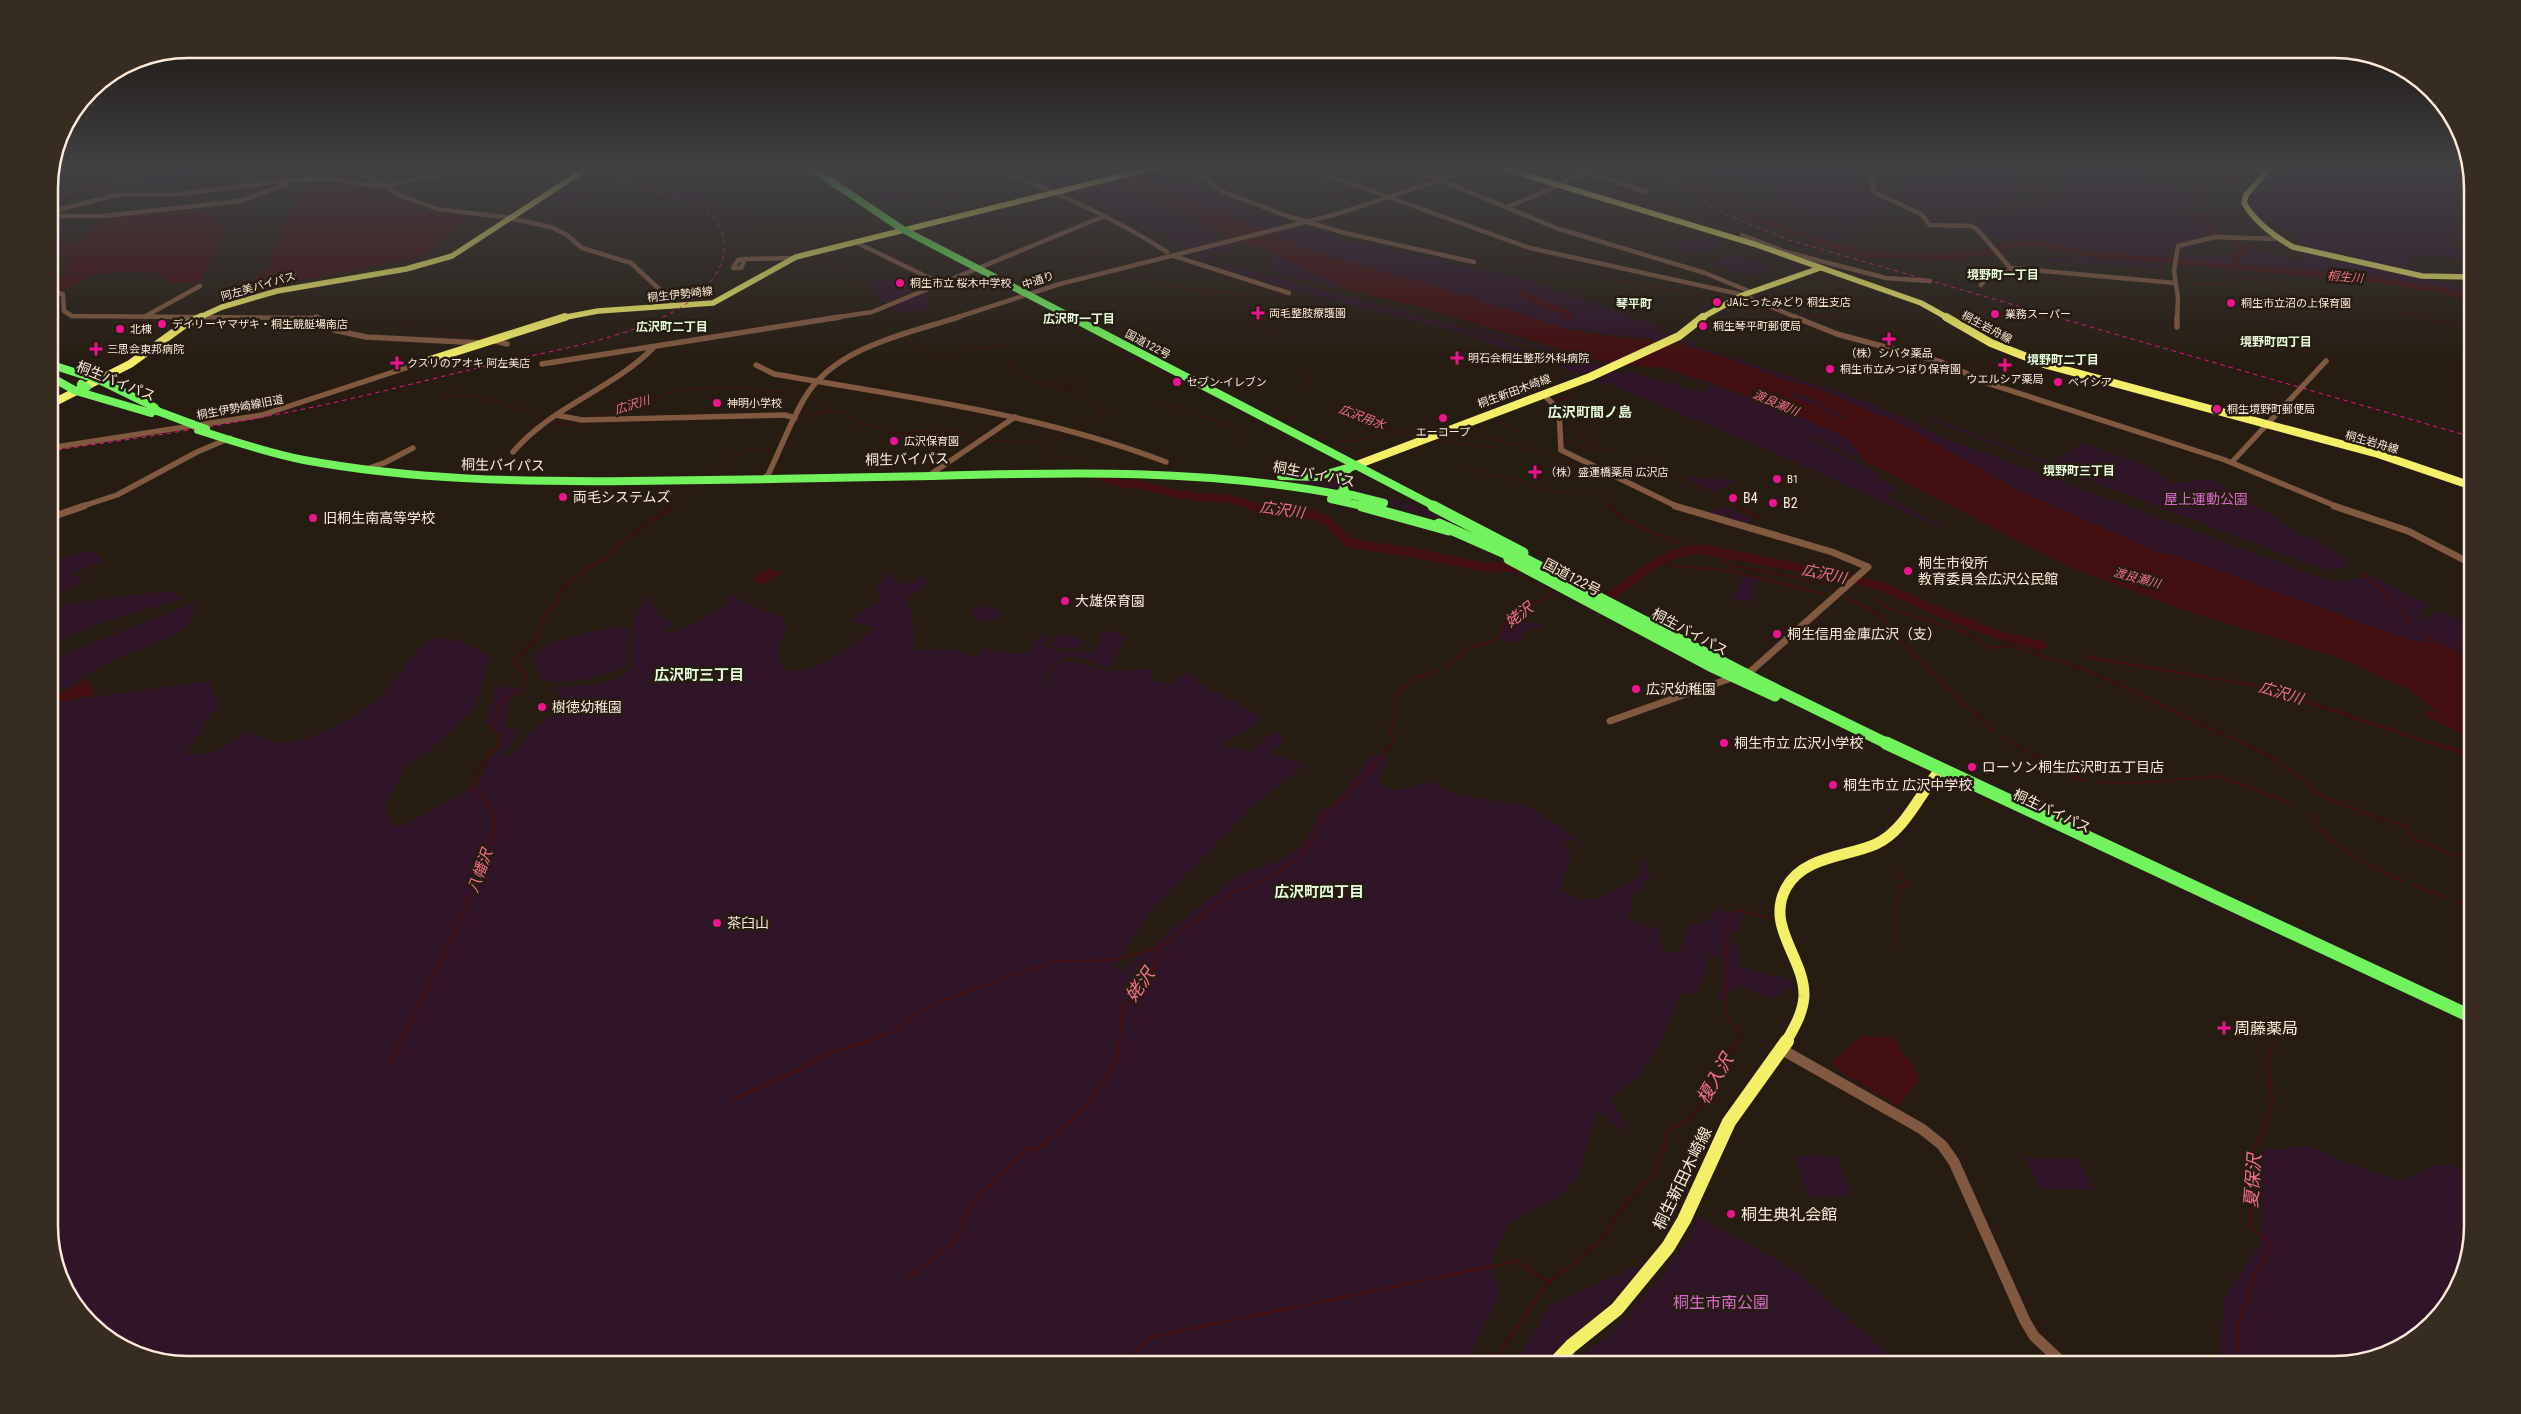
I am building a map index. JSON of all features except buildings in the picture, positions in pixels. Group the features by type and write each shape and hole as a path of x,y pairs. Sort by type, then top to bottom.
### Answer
{"highway":[{"name":"国道122号","path":"910,233 1459,519 1742,675"},
{"path":"58,371 86,385 154,412"},
{"name":"桐生バイパス","path":"58,375 228,439 306,460 364,469 474,480 1127,472 1225,479 1347,496"},
{"path":"58,378 86,385"},
{"name":"国道122号","path":"1354,466 1470,530 1508,558 1742,675"},
{"path":"1107,469 1167,467 1298,478 1322,476 1354,466"},
{"path":"1354,466 1342,473 1341,481 1347,497 1484,541"},
{"name":"桐生バイパス","path":"930,474 1107,469 1162,469 1231,474 1347,496 1441,523 1524,560 1742,675 1784,700 2464,1020"},
{"path":"1322,476 1341,481"},
{"path":"1459,519 1481,534 1484,541"},
{"name":"桐生バイパス","path":"1742,675 1764,684 1938,772 2464,1012"}],"main road":[{"name":"阿左美バイパス","path":"58,399 130,360 173,329 236,302 277,290 402,270 433,263 462,251 488,233"},
{"name":"桐生伊勢崎線","path":"430,360 548,321 578,314 718,301 792,258 892,233"},
{"name":"桐生岩舟線","path":"1722,233 1756,243 1820,268 1925,304 1991,343 2037,362 2384,456 2463,483"},
{"path":"2273,233 2279,239 2296,248 2422,276 2463,277"},
{"name":"桐生新田木崎線","path":"1354,466 1544,395 1605,370 1681,334 1703,317 1743,295 1820,268"},
{"name":"桐生新田木崎線","path":"1560,1356 1605,1320 1668,1247 1684,1220 1714,1149 1730,1120 1793,1030 1805,996 1799,975 1780,927 1780,904 1786,887 1796,875 1810,865 1869,846 1889,837 1938,772"}],"street":[{"path":"563,233 582,248 630,263 672,301 670,306"},
{"path":"542,364 872,312 1061,233"},
{"path":"1136,233 1167,252"},
{"name":"中通り","path":"764,476 793,417 814,381 836,365 870,346 1024,294 1256,233"},
{"path":"1348,233 1474,262"},
{"path":"1491,233 1535,249 1743,295 1837,334 1941,362 1990,384 2232,462 2318,500 2408,531 2463,560"},
{"path":"1570,233 1690,268 1751,292"},
{"path":"1980,233 2011,268 2175,283"},
{"path":"1742,235 1756,243"},
{"path":"2178,327 2178,298 2174,270 2175,253 2178,246 2188,242 2228,237 2279,239"},
{"path":"855,242 940,283"},
{"path":"1769,248 1890,278 1930,280"},
{"path":"1174,256 1289,292"},
{"path":"745,259 792,258"},
{"path":"1981,286 1982,281 1990,275 2012,272 2011,268"},
{"path":"144,317 200,286"},
{"path":"58,293 64,294 64,311 69,316 316,317 324,320 334,330 366,337 483,342"},
{"path":"492,340 506,344"},
{"path":"513,452 525,437 556,415 626,372 654,347"},
{"name":"桐生伊勢崎線旧道","path":"58,447 262,415 430,360"},
{"path":"2232,462 2326,361"},
{"path":"756,365 770,373 1015,417 1113,442 1166,462"},
{"path":"1544,395 1559,410 1561,450 1681,509 1832,552 1868,567 1742,675 1610,721"},
{"path":"556,415 582,420 793,417"},
{"path":"930,474 1015,417"},
{"path":"58,515 122,493 197,452 228,439"},
{"path":"364,469 412,448"},
{"path":"1781,1048 1922,1129 1942,1145 1957,1170 2025,1321 2034,1336 2055,1356"}],"green space":[{"path":"1162,233 1212,233 1238,247 1208,256 1240,268 1453,325 1501,340 1536,356 1549,351 1469,328 1472,326 1594,362 1616,373 1634,372 1695,391 1708,391 1710,385 1664,369 1669,369 1780,408 1849,438 1865,461 1781,423 1883,475 1875,478 1899,487 1888,496 1891,499 1941,525 1938,527 1767,449 1598,379 1611,372 1588,375 1591,372 1579,374 1452,330 1290,289 1205,263 1234,269 1195,255 1199,253"},
{"path":"1272,233 1330,233 1344,241 1355,244 1358,242 1418,254 1507,277 1498,273 1500,272 1559,291 1555,294 1562,292 1628,315 1623,319 1630,316 1677,333 1658,328 1654,330 1698,343 1695,346 1849,395 1915,422 1934,434 2325,579 2337,582 2373,576 2430,606 2423,610 2418,618 2419,620 2442,611 2463,620 2463,654 2436,642 2414,627 2432,644 2407,639 2182,557 2158,552 2020,491 1903,425 1814,387 1785,380 1730,359 1675,342 1569,329 1436,286 1299,247 1287,239"},
{"path":"1813,233 1838,233 1846,237 1840,242"},
{"path":"1987,233 2207,233 2201,242 2190,248 2170,252 2169,260 2062,246 1997,243 2013,241 2011,238"},
{"path":"2290,233 2463,233 2463,240 2443,238 2463,252 2463,259 2411,255 2413,259 2411,259 2417,265 2414,266 2429,274 2412,274 2358,259 2364,259 2349,252 2331,250 2337,253 2311,249"},
{"path":"1702,235 1724,243 1706,251 1700,249 1690,253 1670,248"},
{"path":"2228,242 2239,243 2299,261 2309,261 2302,254 2302,251 2307,251 2332,262 2356,263 2463,287 2463,293 2437,286 2343,272 2179,261 2179,255 2212,257 2226,253 2243,255 2245,251"},
{"path":"1733,253 1773,269 1749,276 1710,263"},
{"path":"1277,256 1295,263 1312,274 1340,284 1341,288 1275,272 1268,263 1269,258"},
{"path":"2072,256 2159,263 2163,268 2038,260"},
{"path":"915,279 928,286 886,303 875,295 877,294 870,281"},
{"path":"929,290 927,297 930,309 903,313 888,307"},
{"path":"1754,293 1786,299 1781,309 1748,295"},
{"path":"1792,392 1822,402 1824,404 1821,404 1843,415 1849,421 1802,401 1790,394"},
{"name":"屋上運動公園","path":"1931,417 2052,463 2083,443 2145,465 2171,482 2178,483 2211,479 2275,517 2302,538 2312,536 2351,562 2341,563 2346,567 2332,570 2321,568 1928,419"},
{"path":"1325,477 1339,482 1342,490 1292,481 1294,478"},
{"path":"1685,478 1737,480 1714,492"},
{"path":"1356,489 1423,508 1442,518 1442,520 1350,492"},
{"path":"1722,506 1756,520 1745,526 1725,515 1719,519 1707,514"},
{"path":"94,551 103,562 72,574 84,581 58,596 58,558"},
{"path":"888,573 895,575 893,581 911,585 919,577 930,581 908,598 907,602 912,608 915,650 953,649 975,658 986,647 996,652 1027,654 1041,634 1048,635 1041,646 1058,649 1058,652 1078,650 1091,654 1103,639 1099,637 1104,630 1127,636 1112,663 1111,669 1074,657 1067,658 1060,661 1053,667 1045,677 1048,679 1047,683 1025,684 1049,685 1053,668 1062,661 1078,662 1106,671 1151,669 1151,680 1169,684 1187,673 1195,676 1196,682 1246,707 1260,718 1253,726 1222,745 1251,751 1275,731 1286,738 1272,754 1306,764 1257,802 1156,905 1115,967 1122,971 1238,875 1278,862 1303,845 1322,810 1332,806 1374,754 1388,757 1379,784 1395,791 1431,782 1458,795 1533,808 1587,846 1583,847 1574,839 1564,844 1572,855 1561,888 1571,895 1588,899 1596,898 1630,883 1641,875 1641,858 1645,858 1650,873 1641,893 1634,892 1629,919 1661,930 1663,952 1680,953 1690,923 1704,924 1722,905 1723,912 1743,911 1741,932 1733,931 1730,942 1739,946 1740,967 1792,980 1793,987 1771,999 1738,985 1718,1003 1724,979 1723,958 1710,954 1704,979 1696,994 1682,993 1663,1038 1646,1067 1624,1089 1610,1097 1626,1126 1622,1131 1604,1114 1597,1113 1579,1176 1560,1196 1510,1223 1492,1259 1499,1296 1472,1352 1476,1356 187,1356 170,1355 138,1347 115,1335 90,1312 79,1299 64,1268 58,1235 58,702 210,681 214,688 212,690 213,695 216,695 219,703 186,754 203,754 218,750 232,743 244,732 274,742 294,742 334,727 371,705 386,692 415,654 431,640 447,638 460,641 490,655 476,707 444,739 407,767 385,806 394,826 404,826 478,784 485,766 500,747 503,734 486,723 495,687 523,688 511,700 506,726 511,729 520,730 501,757 516,751 529,734 557,709 560,690 551,690 556,687 607,682 625,674 632,667 633,625 645,594 661,617 675,623 663,630 668,634 696,623 728,603 725,599 736,594 739,600 783,617 787,627 781,643 780,660 785,670 798,670 822,664 834,658 876,628 850,621 881,600 876,589"},
{"path":"1745,575 1760,578 1752,590 1754,596 1745,603 1729,596 1737,591"},
{"path":"166,591 186,598 103,622 58,641 58,609 65,604"},
{"path":"197,602 189,623 183,629 162,641 106,664 58,692 58,656"},
{"path":"985,606 996,610 1001,617 979,623 969,611"},
{"path":"1512,619 1543,624 1543,627 1540,629 1530,628 1519,643 1499,639 1506,624"},
{"path":"621,626 629,629 627,667 597,677 573,681 552,682 543,679 535,661 538,654 546,647 572,637"},
{"path":"1059,635 1083,639 1083,642 1071,648 1048,645 1053,637"},
{"path":"2297,1146 2310,1146 2345,1162 2400,1181 2432,1167 2452,1164 2464,1173 2464,1227 2459,1260 2454,1276 2437,1306 2413,1330 2383,1347 2351,1355 2220,1356 2225,1298 2260,1243 2264,1213 2262,1158 2265,1150 2286,1149"},
{"path":"1795,1156 1837,1156 1852,1196 1809,1196"},
{"path":"2025,1158 2078,1158 2094,1189 2040,1189"},
{"name":"桐生市南公園","path":"1698,1216 1795,1270 1890,1356 1582,1356 1616,1328 1663,1275 1668,1265 1688,1239"},
{"path":"1647,1262 1597,1316 1550,1356 1519,1356 1550,1305"}],"water":[{"path":"89,233 224,233 200,281 176,283 168,281 159,273 121,271 89,277 62,291 58,291 58,282 62,276 74,274 64,273 69,264 60,246 83,240"},
{"path":"281,233 451,233 430,252 419,258 280,284 251,281 270,267 271,256"},
{"name":"渡良瀬川","path":"1221,233 1272,233 1287,239 1299,247 1436,286 1568,329 1617,337 1675,342 1730,359 1785,380 1814,387 1903,425 2020,491 2158,552 2182,557 2407,639 2431,643 2413,626 2436,642 2463,654 2464,735 2428,717 2424,713 2427,711 2438,712 2408,689 2344,659 2184,610 2068,566 1865,461 1849,438 1780,408 1707,381 1664,368 1610,364 1421,307 1341,288 1340,284 1312,274 1295,263","holes":["1792,392 1822,402 1823,404 1806,401 1843,415 1848,421 1790,394"]},
{"path":"769,569 782,573 767,583 755,583 755,577"},
{"path":"2083,655 2265,686 2420,738 2464,750 2464,755 2258,687 2085,658"},
{"path":"87,679 94,695 66,701 58,700 58,695"},
{"path":"1862,1036 1894,1037 1905,1057 1909,1057 1919,1081 1909,1091 1899,1107 1835,1068 1835,1065 1831,1063"}],"waterway":[{"path":"758,233 762,236"},
{"path":"994,233 1013,241 1027,239 1036,242"},
{"path":"1424,233 1439,241"},
{"path":"1731,233 1738,236"},
{"name":"桐生川","path":"1797,233 1824,243 1868,255 1947,257 1991,252 2013,244 2042,244 2092,254 2236,267"},
{"path":"1894,233 1905,233"},
{"path":"1933,233 1956,234"},
{"path":"1933,233 1940,235 1945,244 1954,244 1956,248"},
{"path":"2219,233 2247,251 2248,253 2235,256 2234,262 2236,267"},
{"path":"764,237 794,254"},
{"name":"広沢用水","path":"1050,240 1108,256"},
{"path":"1012,242 1013,249 1017,250"},
{"path":"1441,242 1461,247"},
{"name":"広沢用水","path":"1042,244 1080,262"},
{"path":"1154,246 1159,250"},
{"path":"1463,247 1498,255"},
{"name":"桐生川","path":"1959,250 1973,254"},
{"path":"1020,288 1024,264 1022,260 1028,251 1024,251"},
{"path":"1500,255 1511,258"},
{"path":"806,257 846,267"},
{"name":"桐生川","path":"1947,257 1964,261"},
{"path":"1513,258 1575,270"},
{"name":"広沢用水","path":"1102,263 1110,259"},
{"path":"1793,260 1811,270"},
{"name":"広沢用水","path":"1083,263 1104,267"},
{"path":"1976,264 2008,270"},
{"name":"桐生川","path":"2236,267 2364,278 2441,290 2463,296"},
{"path":"849,268 869,294 883,306"},
{"path":"1207,269 1221,274"},
{"name":"広沢用水","path":"1120,271 1162,284"},
{"path":"1576,271 1585,272"},
{"path":"2015,271 2045,277"},
{"path":"1815,272 1833,283"},
{"path":"1598,275 1614,280"},
{"path":"2231,277 2278,281 2287,288 2308,296 2366,303"},
{"name":"広沢川","path":"381,278 381,288"},
{"path":"2048,278 2063,280"},
{"path":"1616,280 1642,285"},
{"path":"2178,284 2229,284 2225,280"},
{"path":"2067,281 2085,285"},
{"name":"広沢用水","path":"1163,285 1195,289"},
{"path":"1253,285 1264,291"},
{"path":"1836,285 1865,307"},
{"path":"1645,286 1685,291"},
{"path":"2089,286 2123,293"},
{"path":"1196,289 1245,295 1264,292"},
{"name":"広沢用水","path":"1200,291 1208,294 1216,303"},
{"path":"1520,291 1538,302 1571,314 1567,318"},
{"path":"1269,292 1290,297"},
{"path":"1702,297 1706,300"},
{"path":"1305,301 1342,313"},
{"path":"819,302 826,303 822,307 861,312"},
{"path":"2371,304 2390,310"},
{"name":"広沢用水","path":"1219,305 1241,320 1275,335"},
{"path":"1727,306 1780,312"},
{"path":"887,308 902,313 906,325"},
{"path":"1856,310 1863,308"},
{"path":"2395,311 2459,325"},
{"path":"393,312 391,315 395,318 392,322 411,324 416,321"},
{"path":"1849,315 1852,312"},
{"path":"1868,312 1868,321 1895,340 1952,363"},
{"path":"1344,314 1353,314"},
{"path":"1791,314 1846,318"},
{"path":"1368,315 1380,319"},
{"name":"広沢川","path":"430,328 447,334 486,338"},
{"path":"908,335 921,351 948,358"},
{"path":"952,359 973,347 983,350 1003,344 1006,346"},
{"path":"1010,360 1010,364 1026,377 1077,393 1090,400 1105,412 1076,430"},
{"path":"1947,360 1997,377"},
{"path":"1497,364 1507,362"},
{"path":"1520,367 1528,370"},
{"path":"1531,371 1536,373"},
{"name":"広沢用水","path":"1309,373 1308,377 1312,386"},
{"path":"1544,376 1553,377"},
{"path":"1061,387 1081,378"},
{"path":"1556,378 1564,383"},
{"path":"2001,378 2049,391"},
{"name":"広沢川","path":"682,391 717,387 794,392"},
{"path":"1569,388 1573,391"},
{"path":"449,389 448,394 443,398 463,396"},
{"name":"広沢川","path":"594,417 673,392"},
{"path":"1554,400 1573,399 1574,393"},
{"path":"466,396 523,409"},
{"name":"広沢川","path":"813,399 821,401 829,411"},
{"path":"2244,400 2268,416"},
{"path":"1160,402 1194,413"},
{"name":"広沢用水","path":"1327,403 1347,414 1396,431"},
{"name":"広沢川","path":"527,409 545,420"},
{"name":"八幡沢","path":"804,417 829,411"},
{"name":"広沢川","path":"829,411 847,414"},
{"path":"1563,411 1569,417 1576,417 1585,430 1581,436"},
{"name":"広沢川","path":"849,415 858,422 880,428 892,434"},
{"path":"1198,415 1231,426 1243,445"},
{"path":"1496,421 1521,432"},
{"name":"広沢川","path":"548,422 581,426 584,422"},
{"name":"広沢川","path":"896,434 926,431 940,434 955,430 977,439"},
{"path":"1460,430 1556,456"},
{"name":"広沢用水","path":"1393,432 1406,432"},
{"path":"1044,444 1069,433"},
{"path":"1334,443 1371,438 1381,433"},
{"path":"1580,438 1597,443 1594,450"},
{"name":"広沢川","path":"984,440 1040,443 1050,456 1072,459 1084,467"},
{"path":"1432,440 1494,448"},
{"path":"1564,441 1594,450"},
{"name":"八幡沢","path":"712,473 734,456 761,448"},
{"path":"1594,450 1616,450"},
{"path":"1560,458 1587,473"},
{"path":"1640,459 1652,465"},
{"path":"1656,467 1671,474"},
{"path":"1469,468 1485,473"},
{"name":"広沢川","path":"1097,475 1123,484 1144,485 1173,493 1205,498 1227,498 1257,507"},
{"path":"1489,475 1496,477 1501,475 1524,484"},
{"path":"1680,479 1705,491"},
{"name":"八幡沢","path":"672,507 700,483"},
{"path":"1530,486 1577,494"},
{"path":"1599,490 1602,494"},
{"path":"1714,495 1736,506"},
{"path":"1603,496 1610,507"},
{"name":"八幡沢","path":"524,684 527,674 519,667 516,659 538,637 544,618 558,602 561,590 588,568 605,560 628,537 673,506"},
{"name":"広沢川","path":"1253,506 1269,511 1316,515 1327,520 1347,541 1360,545 1410,552 1485,567 1519,568"},
{"path":"1608,506 1636,526 1682,544"},
{"path":"1739,508 1761,518"},
{"name":"広沢川","path":"1611,596 1664,559 1688,550 1702,549 1843,576 1884,587 1958,620 2006,637 2042,646"},
{"path":"1717,551 1729,565 1827,583"},
{"path":"1667,562 1670,565 1731,571 1824,594"},
{"path":"2361,572 2383,591 2414,627"},
{"name":"姥沢","path":"1458,658 1467,649 1494,640 1501,633 1506,621 1557,589"},
{"path":"1873,598 1889,608 1964,632 1990,648 2012,646 2095,673 2272,758 2303,778 2316,793 2369,815 2407,826 2411,838 2451,854 2464,856"},
{"path":"1849,600 1878,614 1927,668 1996,733"},
{"name":"姥沢","path":"1445,669 1453,661"},
{"name":"姥沢","path":"1415,678 1438,671"},
{"name":"姥沢","path":"1398,696 1412,679"},
{"name":"八幡沢","path":"401,1042 466,908 493,839 495,819 491,808 485,799 471,789 478,770 500,743 501,739 492,726 502,702 517,690"},
{"name":"姥沢","path":"1396,698 1396,708"},
{"name":"姥沢","path":"1160,947 1233,893 1274,876 1300,856 1308,847 1324,814 1350,791 1394,742 1391,730 1397,711"},
{"name":"広沢川","path":"2003,737 2047,762"},
{"name":"広沢川","path":"2050,769 2087,781"},
{"name":"広沢川","path":"2097,782 2140,783 2219,776 2293,804"},
{"name":"広沢川","path":"2310,813 2321,830 2341,848 2403,881"},
{"path":"1898,945 1896,923 1898,901 1901,887 1909,884 1899,876 1901,870"},
{"name":"広沢川","path":"2413,885 2446,897"},
{"name":"広沢川","path":"2455,901 2464,905"},
{"name":"榎入沢","path":"1739,1042 1741,1037 1726,1014 1728,918 1739,910 1773,919"},
{"path":"866,1042 888,1034 936,1003 1055,961 1115,960 1160,947"},
{"name":"姥沢","path":"1120,1042 1122,1009 1153,971 1160,947"},
{"name":"八幡沢","path":"389,1067 401,1041"},
{"name":"姥沢","path":"909,1278 953,1243 975,1199 1029,1147 1037,1150 1089,1102 1101,1088 1110,1073 1117,1057 1120,1041"},
{"name":"榎入沢","path":"1549,1282 1599,1243 1623,1207 1651,1177 1663,1152 1669,1130 1690,1118 1704,1103 1716,1072 1739,1041"},
{"path":"733,1099 799,1070 825,1055 866,1042"},
{"name":"夏保沢","path":"2239,1356 2239,1323 2256,1272 2270,1245 2250,1225 2253,1153 2273,1103 2267,1060 2273,1046"},
{"path":"1132,1356 1152,1337 1517,1261 1549,1282"},
{"name":"榎入沢","path":"1497,1356 1549,1282"}],"railway":[{"path":"58,450 206,427 323,405 583,344 629,331 685,305 706,286 715,276 721,264 724,251 721,233"},
{"path":"1772,233 1789,240 2463,434"}],"place":[{"name":"桐生市立 桜木中学校","path":"900,283"},
{"name":"JAにったみどり 桐生支店","path":"1717,302"},
{"name":"桐生市立沼の上保育園","path":"2231,303"},
{"name":"両毛整肢療護園","path":"1258,313"},
{"name":"業務スーパー","path":"1995,314"},
{"name":"デイリーヤマザキ・桐生競艇場南店","path":"162,324"},
{"name":"桐生琴平町郵便局","path":"1703,326"},
{"name":"北棟","path":"120,329"},
{"name":"（株）シバタ薬品","path":"1889,339"},
{"name":"三思会東邦病院","path":"96,349"},
{"name":"明石会桐生整形外科病院","path":"1457,358"},
{"name":"クスリのアオキ 阿左美店","path":"397,363"},
{"name":"ウエルシア薬局","path":"2005,365"},
{"name":"桐生市立みつぼり保育園","path":"1830,369"},
{"name":"セブン-イレブン","path":"1177,382"},
{"name":"ベイシア","path":"2058,382"},
{"name":"神明小学校","path":"717,403"},
{"name":"桐生境野町郵便局","path":"2217,409"},
{"name":"エーコープ","path":"1443,418"},
{"name":"広沢保育園","path":"894,441"},
{"name":"（株）盛運橋薬局 広沢店","path":"1535,472"},
{"name":"B1","path":"1777,479"},
{"name":"両毛システムズ","path":"563,497"},
{"name":"B4","path":"1733,498"},
{"name":"B2","path":"1773,503"},
{"name":"旧桐生南高等学校","path":"313,518"},
{"name":"桐生市役所 教育委員会広沢公民館","path":"1908,571"},
{"name":"大雄保育園","path":"1065,601"},
{"name":"桐生信用金庫広沢（支）","path":"1777,634"},
{"name":"広沢幼稚園","path":"1636,689"},
{"name":"樹徳幼稚園","path":"542,707"},
{"name":"桐生市立 広沢小学校","path":"1724,743"},
{"name":"ローソン桐生広沢町五丁目店","path":"1972,767"},
{"name":"桐生市立 広沢中学校","path":"1833,785"},
{"name":"茶臼山","path":"717,923"},
{"name":"周藤薬局","path":"2224,1028"},
{"name":"桐生典礼会館","path":"1731,1214"}],"district":[{"name":"境野町一丁目","path":"2003,275"},
{"name":"琴平町","path":"1634,304"},
{"name":"広沢町一丁目","path":"1079,319"},
{"name":"広沢町二丁目","path":"672,327"},
{"name":"境野町四丁目","path":"2276,342"},
{"name":"境野町二丁目","path":"2063,360"},
{"name":"広沢町間ノ島","path":"1590,412"},
{"name":"境野町三丁目","path":"2079,471"},
{"name":"広沢町三丁目","path":"699,675"},
{"name":"広沢町四丁目","path":"1319,892"}]}
